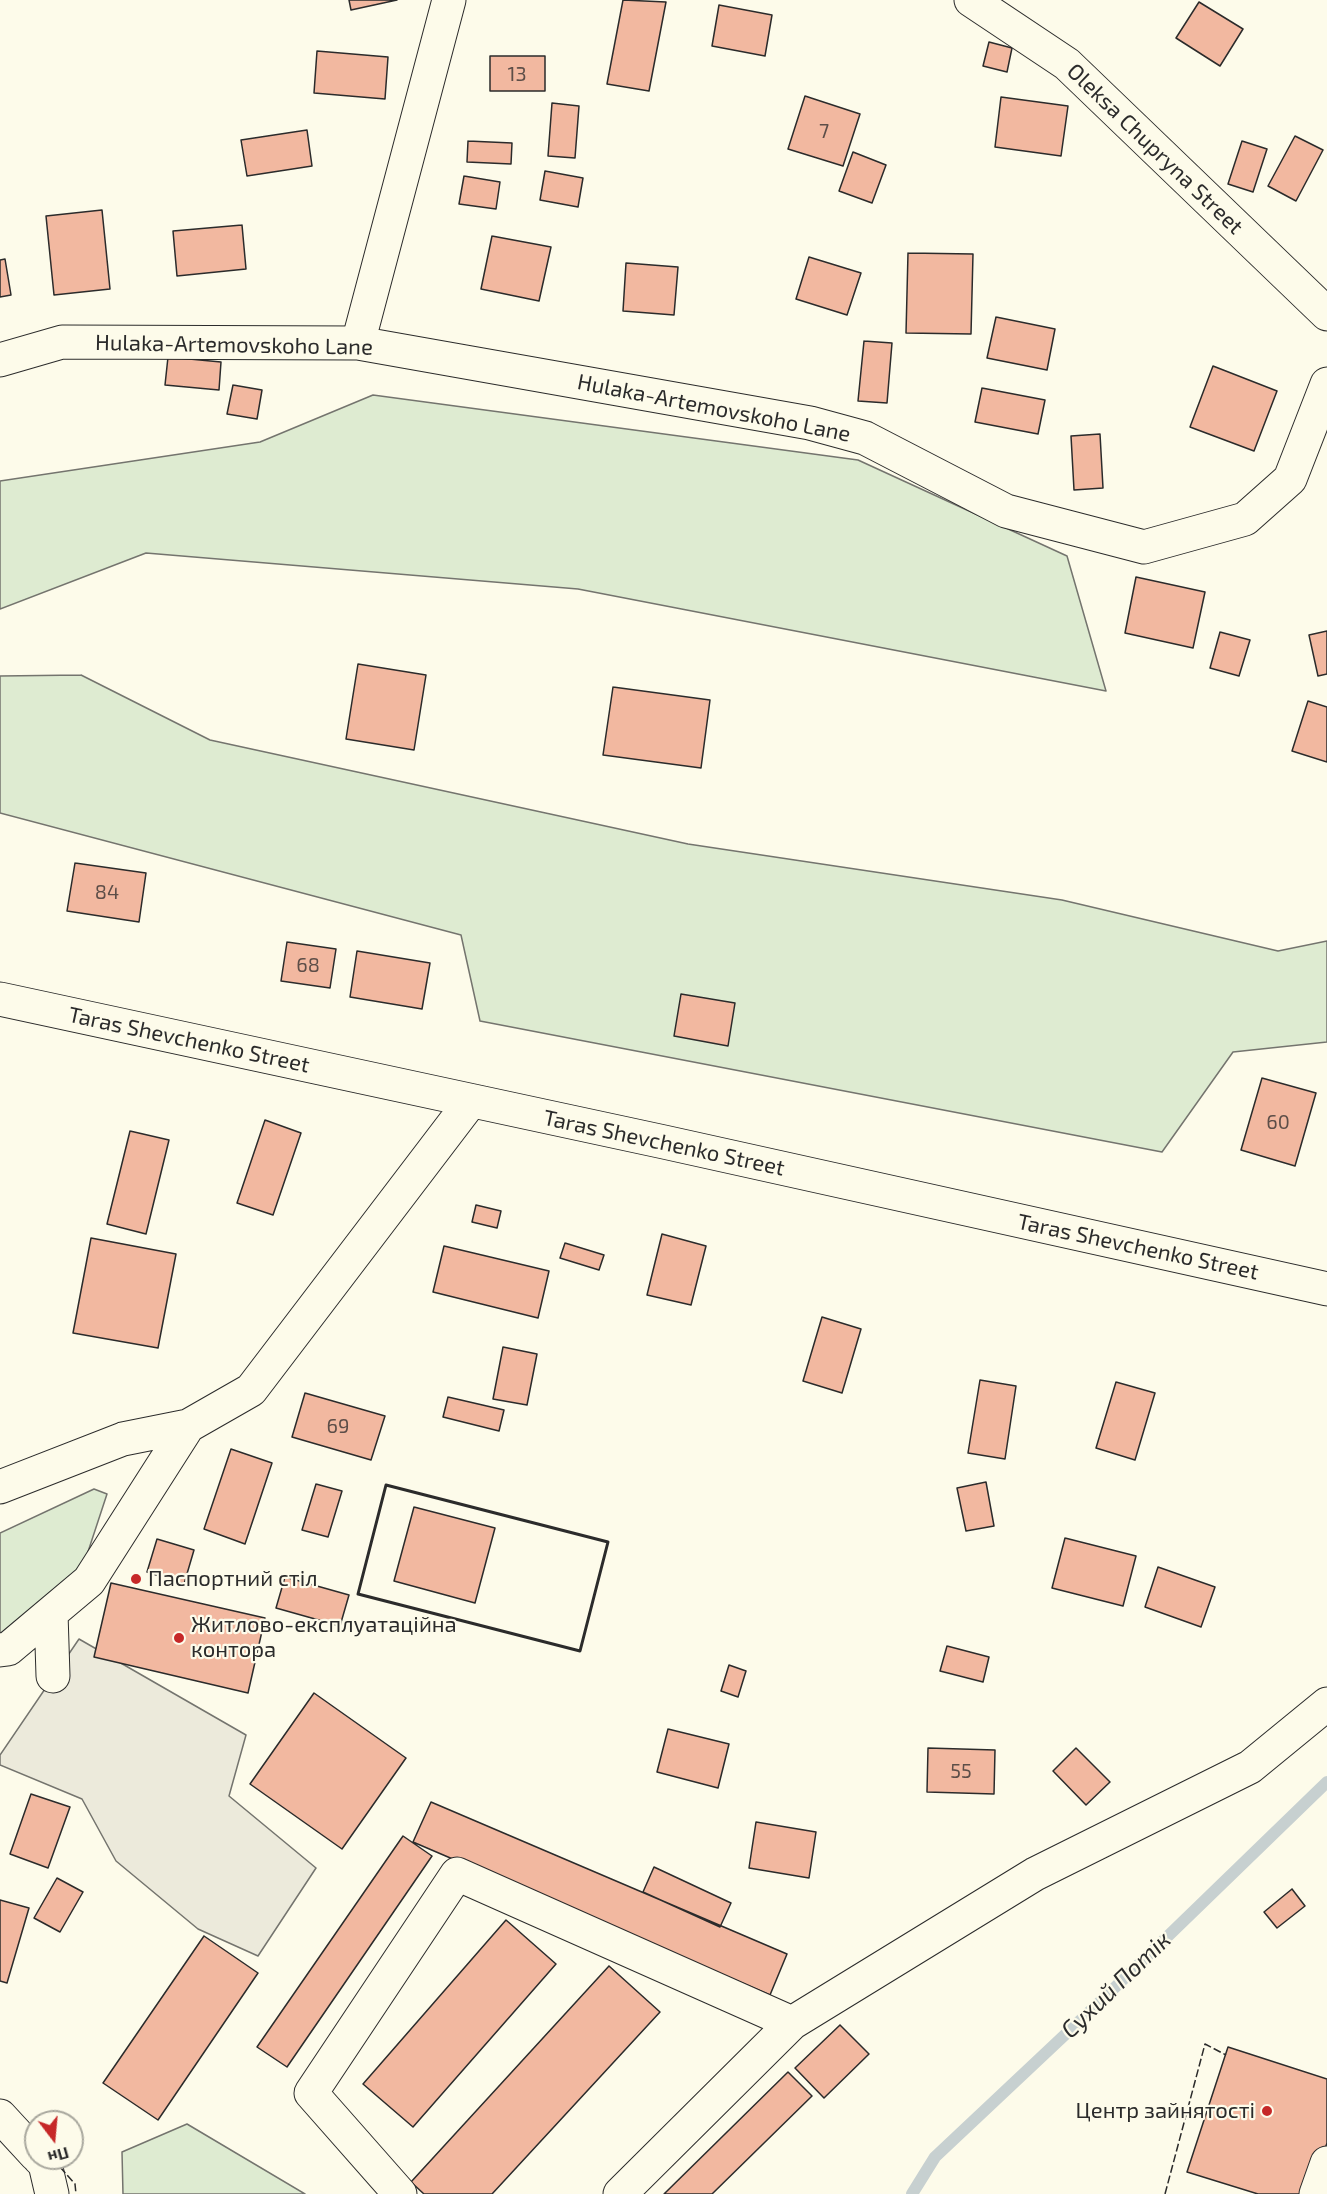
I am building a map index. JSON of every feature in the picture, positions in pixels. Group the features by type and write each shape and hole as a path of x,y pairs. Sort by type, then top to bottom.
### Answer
{"street":[{"path":"358,343 449,0"},
{"name":"Oleksa Chupryna Street","path":"971,0 1068,64 1327,314"},
{"name":"Hulaka-Artemovskoho Lane","path":"0,360 62,342 358,343 810,423 864,438 1006,510 1144,547 1245,519 1290,479 1327,384"},
{"name":"Taras Shevchenko Street","path":"0,999 1327,1289"},
{"path":"0,1487 123,1439 188,1425 251,1390 471,1101"},
{"path":"0,1650 8,1649 89,1581 188,1425"},
{"path":"51,1613 53,1676"},
{"path":"620,2194 792,2023 1035,1874 1250,1767 1327,1704"},
{"path":"400,2194 311,2093 456,1874 792,2023"},
{"path":"0,2116 24,2143"},
{"path":"1316,2194 1327,2163"},
{"path":"46,2170 52,2194"}],"green space":[{"path":"373,395 858,460 1067,556 1106,691 578,589 146,553 0,609 0,481 260,442"},
{"path":"81,675 210,740 688,844 1062,900 1278,951 1327,941 1327,1042 1233,1052 1162,1152 480,1021 461,935 0,813 0,676"},
{"path":"94,1489 107,1494 82,1570 0,1637 0,1533"},
{"path":"187,2124 305,2194 123,2194 122,2152"}],"shaded area":[{"path":"79,1639 246,1735 229,1796 316,1868 258,1956 198,1929 116,1861 82,1799 0,1765 0,1755"}],"building":[{"path":"349,0 397,0 351,10"},
{"path":"623,0 666,2 649,91 607,84"},
{"path":"1199,2 1243,29 1220,66 1176,38"},
{"path":"719,5 772,15 765,56 712,46"},
{"path":"989,42 1012,48 1007,72 983,66"},
{"path":"317,51 388,57 385,99 314,93"},
{"path":"490,56 545,56 545,91 490,91"},
{"path":"805,96 860,114 843,166 788,149"},
{"path":"1001,97 1068,106 1061,156 995,147"},
{"path":"552,103 579,106 575,158 548,156"},
{"path":"307,130 312,166 247,176 241,140"},
{"path":"1295,136 1323,150 1296,201 1268,186"},
{"path":"468,141 512,143 511,164 467,162"},
{"path":"1242,141 1267,149 1253,192 1228,184"},
{"path":"853,152 886,165 872,203 839,191"},
{"path":"545,171 583,178 578,207 540,200"},
{"path":"464,176 500,182 496,209 459,204"},
{"path":"102,210 110,289 54,295 46,216"},
{"path":"242,225 246,269 177,276 173,231"},
{"path":"492,236 551,247 539,301 481,289"},
{"path":"908,253 973,254 971,334 906,333"},
{"path":"809,257 861,273 847,315 796,299"},
{"path":"5,259 11,295 0,297 0,260"},
{"path":"626,263 678,267 674,315 623,311"},
{"path":"996,317 1055,329 1047,370 987,358"},
{"path":"864,341 892,343 887,403 858,401"},
{"path":"168,357 221,362 219,390 165,385"},
{"path":"1213,366 1277,391 1254,451 1190,427"},
{"path":"233,385 262,390 257,419 227,414"},
{"path":"982,388 1045,400 1038,434 975,422"},
{"path":"1100,434 1103,488 1074,490 1071,436"},
{"path":"1136,577 1205,592 1193,648 1125,633"},
{"path":"1327,631 1327,674 1318,676 1309,635"},
{"path":"1220,632 1250,640 1239,676 1210,668"},
{"path":"358,664 426,675 414,750 346,739"},
{"path":"613,687 710,700 701,768 603,755"},
{"path":"1308,701 1327,707 1327,762 1292,751"},
{"path":"75,863 146,873 139,922 67,911"},
{"path":"287,942 336,949 330,988 281,981"},
{"path":"357,951 430,963 422,1009 350,997"},
{"path":"681,994 735,1003 728,1046 674,1036"},
{"path":"1262,1078 1316,1093 1295,1166 1241,1150"},
{"path":"265,1120 301,1133 273,1215 237,1203"},
{"path":"130,1131 169,1140 146,1234 107,1224"},
{"path":"476,1205 501,1211 497,1228 472,1222"},
{"path":"662,1234 706,1246 691,1305 647,1295"},
{"path":"91,1238 176,1254 158,1348 73,1333"},
{"path":"565,1243 604,1255 599,1270 560,1258"},
{"path":"444,1246 549,1271 538,1318 433,1292"},
{"path":"822,1317 861,1329 842,1393 803,1381"},
{"path":"503,1347 537,1354 527,1405 493,1399"},
{"path":"980,1380 1016,1386 1005,1459 968,1453"},
{"path":"1116,1382 1155,1393 1135,1460 1096,1448"},
{"path":"305,1393 385,1416 371,1460 292,1437"},
{"path":"448,1397 504,1410 499,1431 443,1417"},
{"path":"231,1449 272,1463 245,1544 204,1529"},
{"path":"986,1482 994,1526 966,1531 957,1488"},
{"path":"316,1484 342,1491 328,1537 302,1530"},
{"path":"414,1507 495,1528 475,1603 394,1581"},
{"path":"1065,1538 1136,1556 1123,1606 1052,1588"},
{"path":"157,1539 194,1550 184,1584 147,1572"},
{"path":"1158,1567 1215,1587 1201,1627 1145,1607"},
{"path":"285,1577 349,1595 340,1626 276,1608"},
{"name":"Житлово-експлуатаційна контора","path":"111,1583 265,1618 248,1693 94,1657"},
{"path":"947,1646 989,1657 983,1682 940,1671"},
{"path":"729,1665 746,1671 738,1697 721,1691"},
{"path":"314,1693 406,1758 342,1849 250,1784"},
{"path":"668,1729 729,1744 718,1788 657,1772"},
{"path":"928,1748 995,1750 994,1794 927,1792"},
{"path":"1076,1748 1110,1782 1086,1805 1053,1771"},
{"path":"31,1794 70,1807 48,1868 10,1854"},
{"path":"431,1802 787,1954 770,1995 413,1842"},
{"path":"756,1822 816,1832 809,1878 749,1868"},
{"path":"403,1836 432,1856 287,2067 257,2047"},
{"path":"654,1867 731,1903 720,1927 643,1892"},
{"path":"57,1878 83,1892 60,1932 34,1918"},
{"path":"1292,1889 1305,1906 1277,1928 1264,1912"},
{"path":"0,1900 29,1908 7,1983 0,1981"},
{"path":"506,1920 556,1964 413,2127 363,2084"},
{"path":"204,1936 258,1973 158,2120 103,2083"},
{"path":"609,1966 660,2012 492,2194 424,2194 411,2182"},
{"path":"840,2025 869,2054 824,2098 795,2068"},
{"name":"Центр зайнятості","path":"1228,2047 1327,2079 1327,2143 1310,2194 1258,2194 1187,2172"},
{"path":"788,2072 812,2096 712,2194 664,2194"}],"waterway":[{"name":"Сухий Потік","path":"912,2194 935,2157 1103,1999 1327,1782"}],"fence":[{"path":"1165,2194 1205,2044 1226,2055"},
{"path":"63,2170 75,2184 76,2194"}],"wall":[{"path":"386,1485 608,1542 580,1651 358,1594 386,1485"}],"place":[{"name":"Паспортний стіл","path":"136,1579"},
{"name":"Житлово-експлуатаційна контора","path":"179,1638"},
{"name":"Центр зайнятості","path":"1267,2111"}]}
